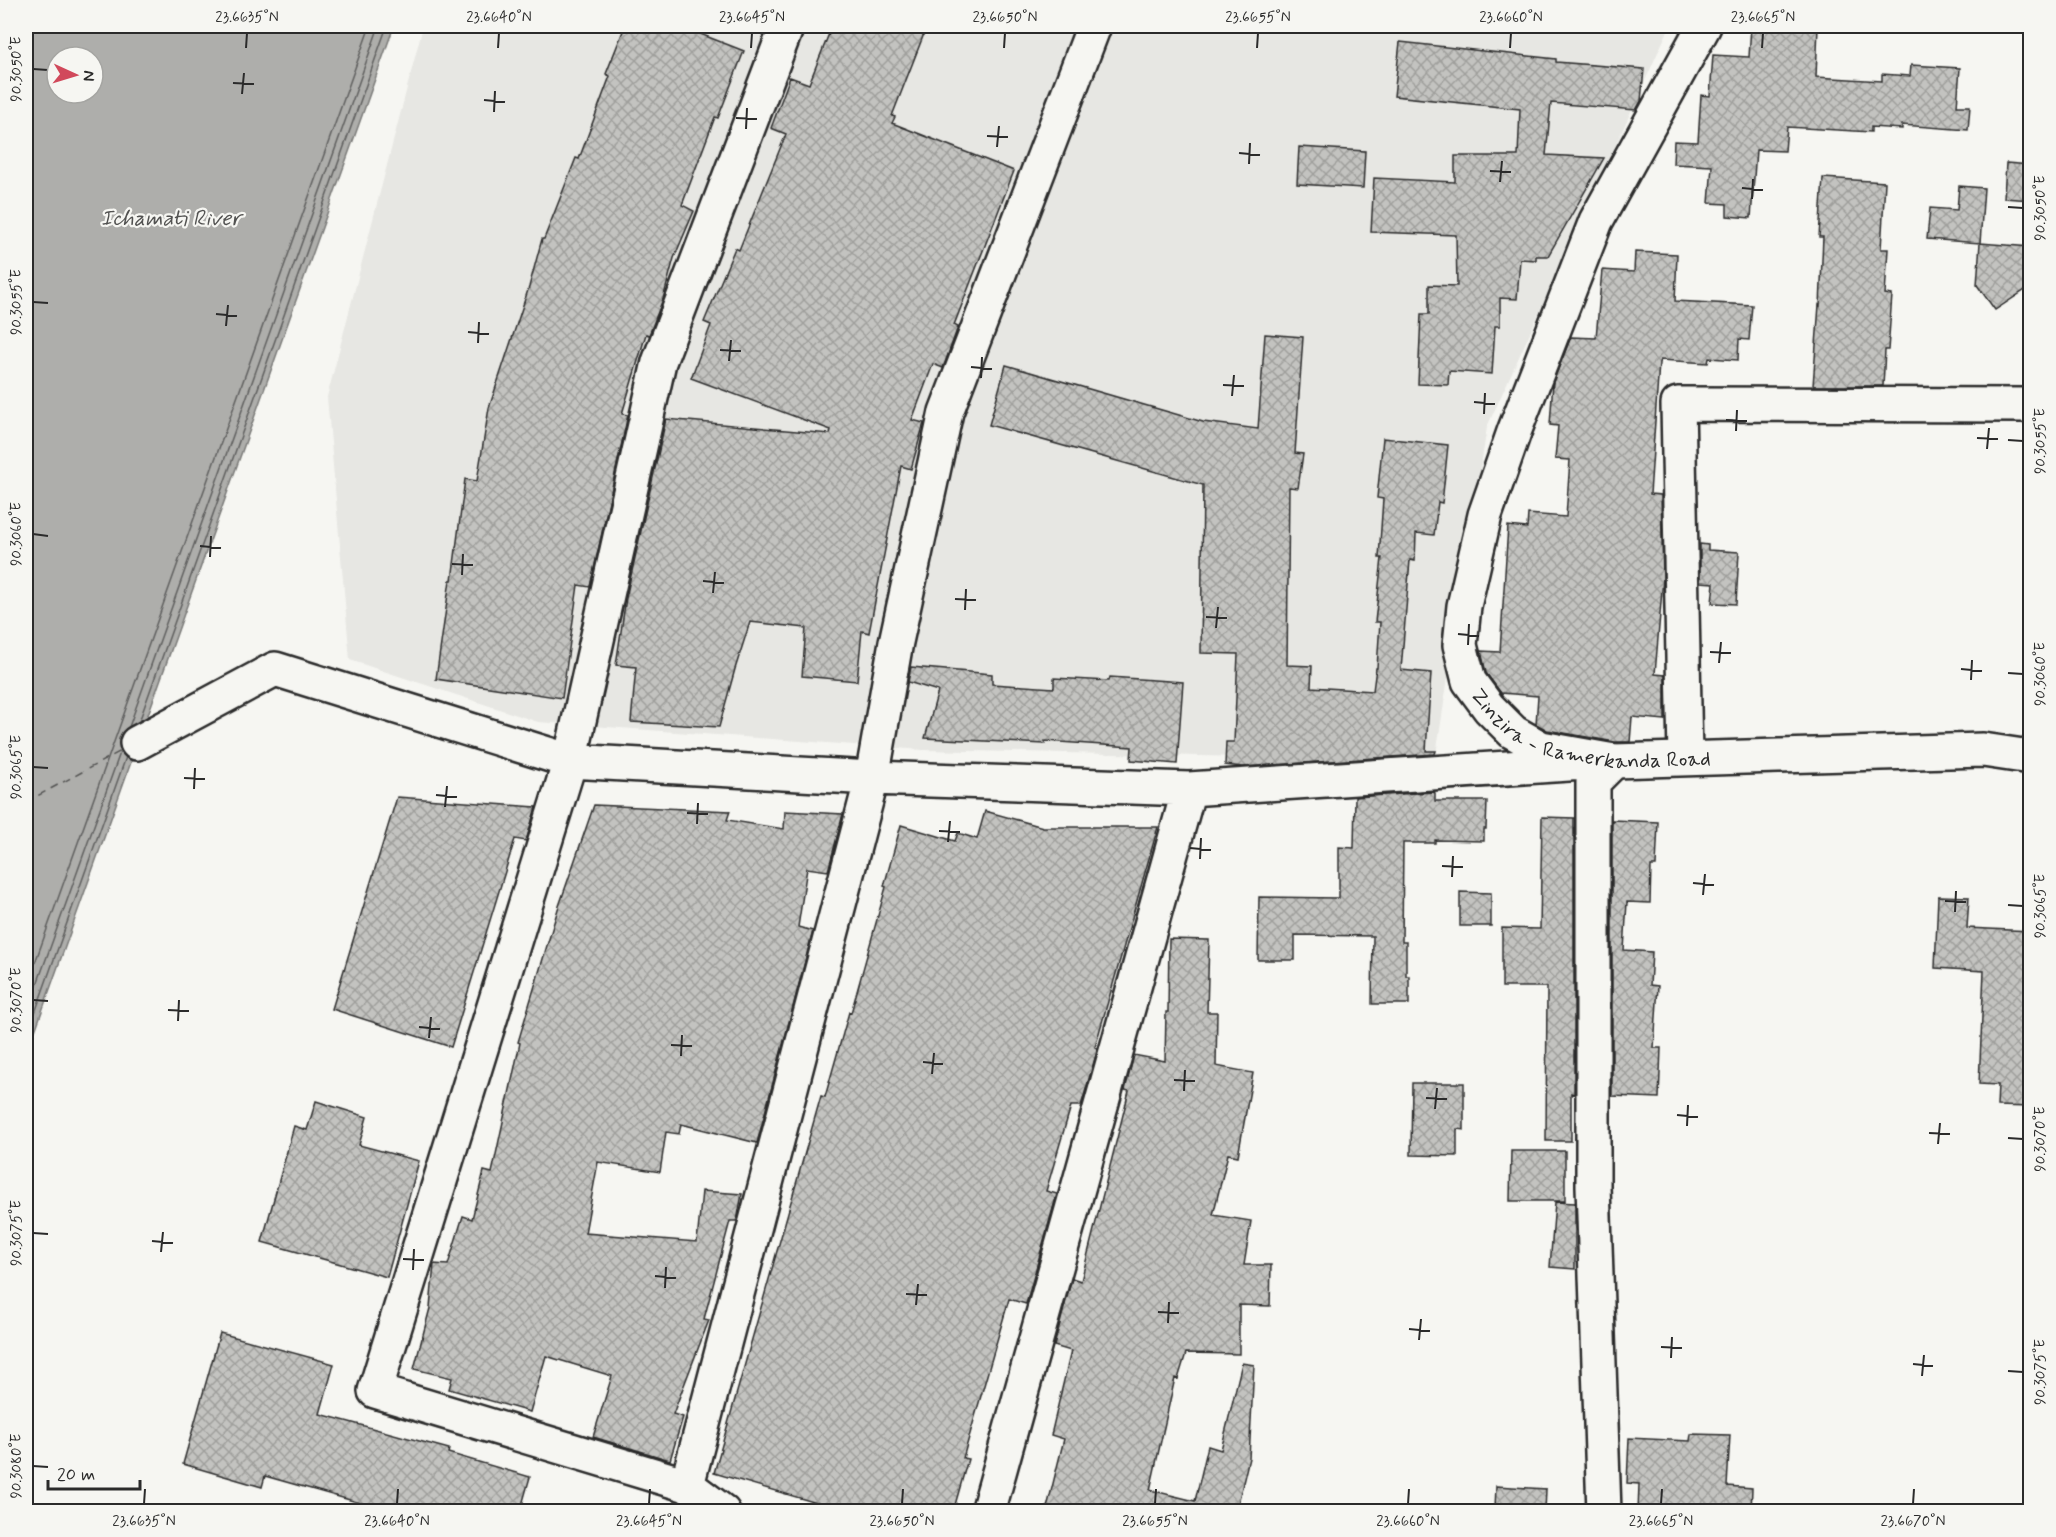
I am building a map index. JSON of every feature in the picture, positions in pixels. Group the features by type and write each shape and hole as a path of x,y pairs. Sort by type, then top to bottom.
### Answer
{"street":[{"path":"723,1512 687,1485 375,1391 570,761 659,362 787,26"},
{"path":"687,1485 872,778 896,642 946,412 1094,26"},
{"name":"Zinzira - Ramerkanda Road","path":"1704,26 1596,221 1514,432 1485,515 1464,606 1460,645 1469,681 1489,708 1513,732 1542,748 1614,761 1983,750 2031,757"},
{"path":"1685,758 1678,404 2031,405"},
{"path":"137,743 275,669 570,761 872,778 1189,789 1614,761"},
{"path":"1604,1512 1593,1186 1593,782 1614,761"},
{"path":"988,1512 1189,789"}],"shaded area":[{"path":"423,26 1670,26 1487,427 1435,761 923,750 538,722 350,660 327,397"}],"water":[{"name":"Ichamati River","path":"26,26 394,26 26,1056"}],"building":[{"path":"625,26 680,26 744,51 718,118 715,117 682,205 694,211 674,258 663,299 649,335 646,334 622,414 628,415 590,587 578,585 562,698 436,679 465,479 477,481 489,408 529,287 542,239 544,239 576,158 579,159 610,76 606,74"},
{"path":"832,26 927,26 892,116 895,117 892,123 1014,171 954,325 958,327 943,368 933,364 912,420 924,423 911,469 901,466 869,633 862,631 857,681 802,676 806,628 750,622 719,727 631,722 636,667 616,665 626,598 666,419 830,434 831,430 691,378 711,325 704,322 735,248 739,250 786,134 771,128 790,77 809,84"},
{"path":"1751,26 1818,26 1816,77 1882,81 1882,74 1910,76 1911,65 1960,68 1957,106 1970,106 1968,130 1902,125 1902,129 1871,127 1871,132 1787,127 1785,151 1756,150 1751,218 1727,216 1727,204 1709,203 1712,166 1673,164 1674,141 1698,142 1701,95 1710,96 1713,55 1749,57"},
{"path":"1400,42 1556,59 1556,62 1644,69 1641,101 1636,110 1551,103 1546,155 1604,158 1548,256 1536,256 1536,260 1520,259 1517,299 1500,298 1500,326 1495,326 1492,374 1449,371 1448,385 1418,384 1421,314 1429,314 1429,285 1457,286 1456,235 1371,232 1374,178 1455,182 1455,156 1518,156 1520,109 1394,96"},
{"path":"1299,147 1365,151 1363,188 1297,184"},
{"path":"2006,163 2031,165 2031,200 2004,198"},
{"path":"1823,178 1885,182 1881,249 1888,249 1885,294 1892,295 1883,386 1813,386 1820,306 1823,237 1819,237"},
{"path":"1959,186 1984,188 1980,243 1927,239 1930,208 1957,210"},
{"path":"1980,243 2031,247 2031,286 1995,310 1977,285"},
{"path":"1635,252 1677,254 1675,301 1752,305 1749,340 1739,339 1738,360 1709,358 1708,363 1660,360 1659,363 1650,494 1661,495 1663,578 1655,674 1665,675 1665,720 1632,717 1630,742 1615,742 1547,730 1536,724 1538,696 1501,693 1486,673 1481,651 1500,652 1508,526 1527,528 1528,514 1566,517 1570,460 1555,459 1558,426 1550,425 1553,382 1571,337 1596,338 1602,270 1634,272"},
{"path":"1265,334 1303,337 1295,453 1303,454 1298,488 1289,487 1287,665 1312,666 1311,687 1373,691 1380,622 1375,622 1382,558 1379,558 1383,499 1377,498 1383,438 1448,445 1442,503 1438,502 1434,535 1416,533 1415,561 1410,560 1401,670 1431,673 1426,751 1436,751 1435,754 1243,767 1225,765 1226,742 1234,742 1238,654 1201,653 1203,485 989,425 1006,365 1203,422 1258,429"},
{"path":"1700,544 1708,545 1708,550 1739,552 1736,604 1712,603 1714,583 1700,582"},
{"path":"911,667 992,674 992,684 1054,688 1054,678 1109,681 1110,677 1183,682 1177,764 1131,760 1132,747 1045,741 1045,744 925,738 938,691 908,682"},
{"path":"1433,792 1435,801 1487,801 1486,829 1484,829 1484,841 1435,840 1435,843 1403,843 1402,942 1406,942 1409,1004 1372,1004 1373,936 1295,935 1295,960 1258,960 1259,897 1339,898 1339,847 1354,848 1355,797"},
{"path":"397,797 536,807 526,841 515,839 451,1047 332,1009"},
{"path":"594,805 730,811 727,820 784,829 785,811 843,814 828,871 807,868 798,927 813,931 757,1143 681,1124 679,1134 666,1132 660,1172 598,1162 585,1233 697,1242 702,1191 742,1194 737,1221 730,1221 704,1319 709,1320 673,1414 683,1417 670,1460 593,1437 612,1376 546,1356 530,1412 449,1389 452,1378 414,1369 430,1308 434,1264 448,1265 463,1216 472,1219 484,1171 492,1173 520,1043 518,1042 558,909"},
{"path":"985,811 1043,827 1158,827 1095,1047 1098,1048 1081,1106 1071,1106 1046,1191 1057,1194 1026,1304 1009,1299 963,1458 968,1459 953,1512 848,1512 714,1473 821,1096 825,1097 849,1012 851,1013 901,825 955,841 958,833 977,839"},
{"path":"1542,817 1574,818 1574,1094 1571,1093 1571,1141 1546,1141 1547,987 1502,987 1502,928 1540,929"},
{"path":"1612,820 1658,822 1656,866 1651,866 1650,903 1627,902 1624,950 1652,952 1650,985 1658,986 1654,1048 1661,1048 1659,1098 1612,1096"},
{"path":"1460,892 1491,893 1491,926 1460,926"},
{"path":"1938,896 1969,897 1967,928 2031,931 2031,1107 1997,1106 1998,1085 1979,1084 1984,971 1935,968"},
{"path":"1169,939 1209,940 1207,1012 1217,1012 1216,1066 1253,1073 1238,1156 1228,1154 1213,1215 1251,1221 1244,1265 1271,1265 1270,1306 1239,1305 1239,1354 1186,1353 1178,1379 1175,1378 1150,1490 1195,1501 1208,1446 1221,1450 1242,1363 1254,1365 1249,1458 1236,1512 1046,1512 1064,1439 1051,1435 1071,1351 1054,1346 1072,1278 1081,1281 1129,1091 1125,1090 1134,1055 1165,1061"},
{"path":"1412,1083 1464,1083 1464,1130 1457,1129 1457,1156 1411,1155"},
{"path":"316,1101 367,1117 359,1145 419,1161 387,1277 262,1242 294,1126 307,1130"},
{"path":"1511,1151 1565,1151 1565,1201 1510,1201"},
{"path":"1555,1202 1575,1203 1575,1269 1550,1267"},
{"path":"220,1333 334,1364 320,1414 449,1449 448,1453 530,1477 520,1512 362,1512 364,1504 265,1476 262,1487 183,1464"},
{"path":"1691,1434 1730,1435 1727,1486 1752,1488 1751,1512 1638,1512 1639,1484 1627,1483 1629,1438 1690,1441"},
{"path":"1496,1486 1546,1489 1545,1512 1495,1509"}],"ferry route":[{"path":"26,802 123,750"}]}
